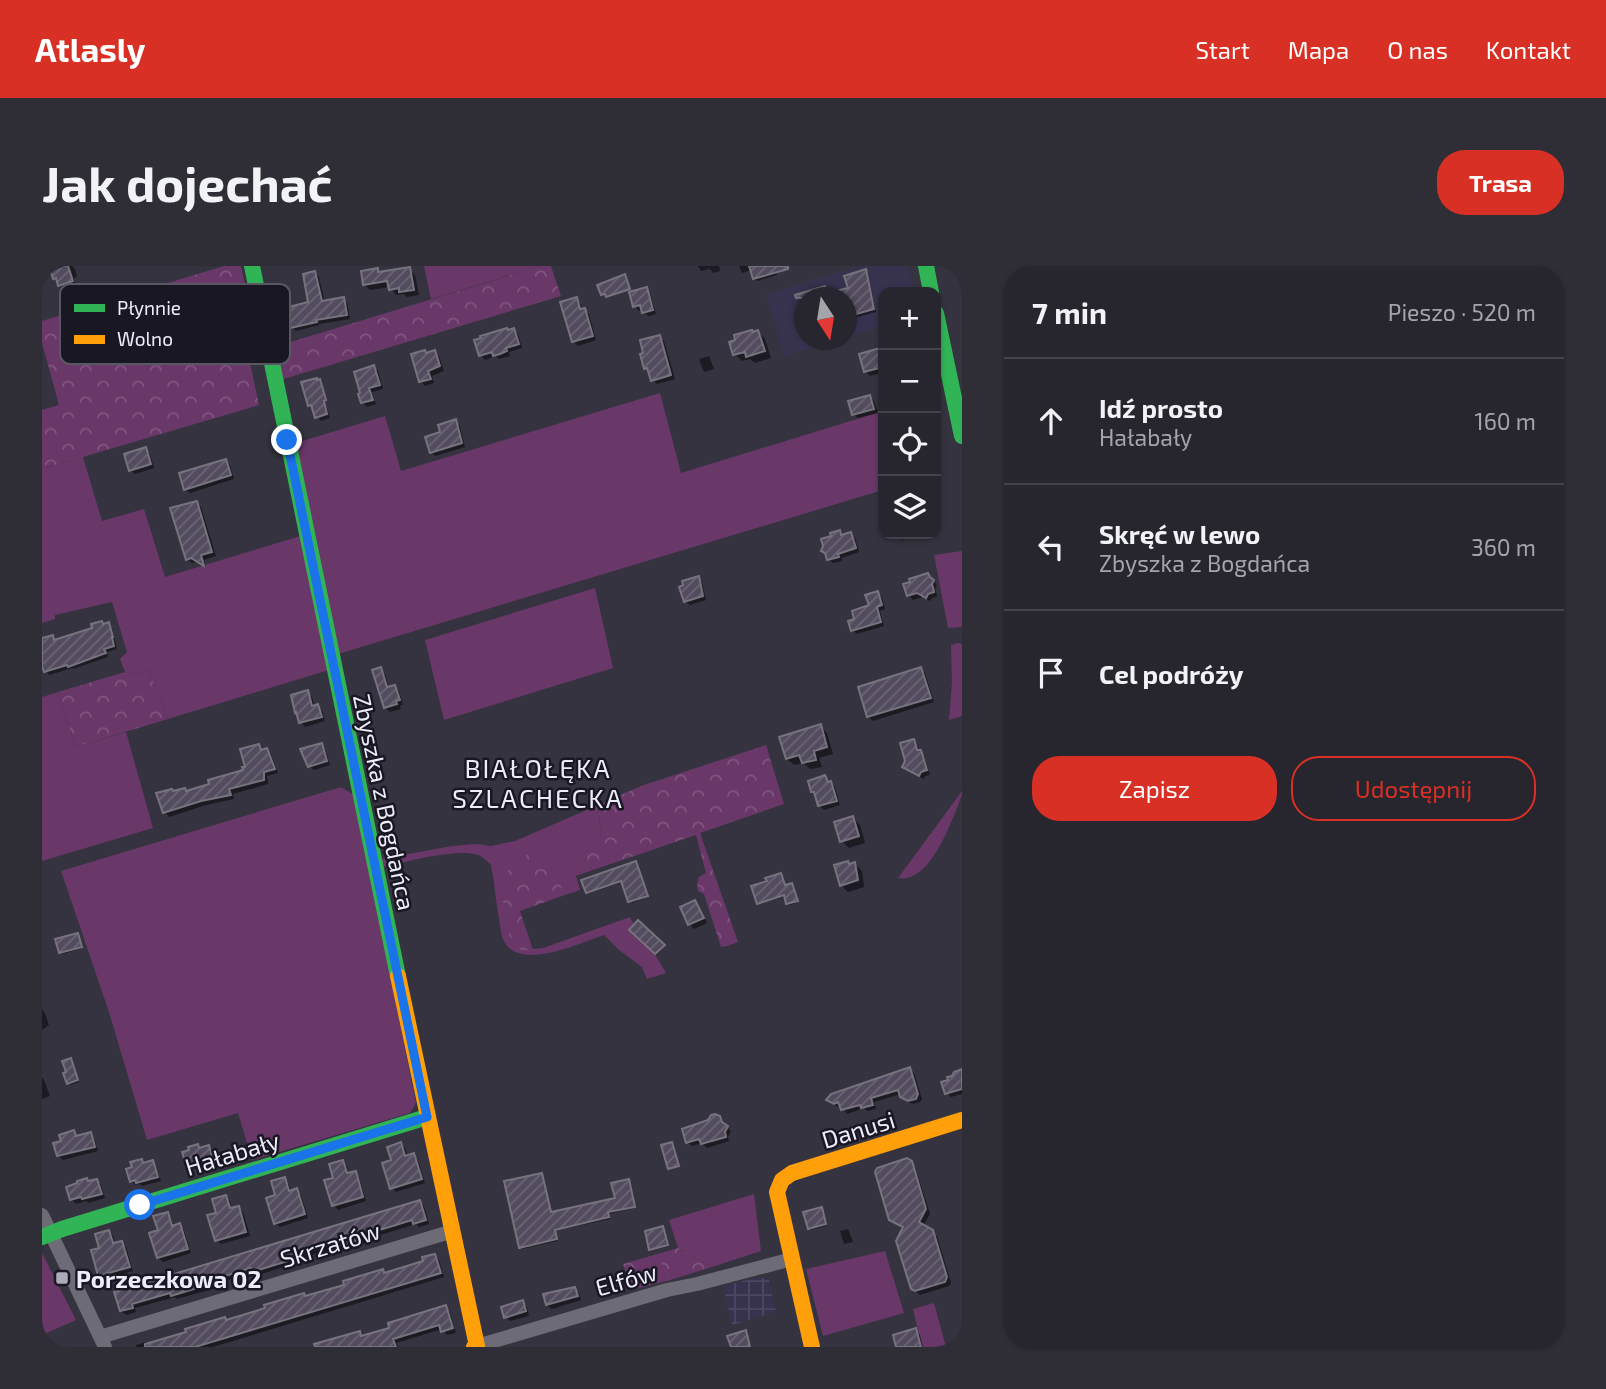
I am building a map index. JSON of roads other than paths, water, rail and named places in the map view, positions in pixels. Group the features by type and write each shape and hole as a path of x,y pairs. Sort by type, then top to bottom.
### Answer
{"street":[{"name":"Zbyszka z Bogdańca","path":"252,266 256,284"},
{"path":"926,266 930,287"},
{"path":"941,337 962,436"},
{"name":"Zbyszka z Bogdańca","path":"272,364 476,1347"},
{"name":"Hałabały","path":"46,1235 427,1117"},
{"name":"Danusi","path":"792,1259 777,1192 782,1180 792,1173 962,1120"},
{"path":"42,1215 46,1235 102,1342"},
{"name":"Skrzatów","path":"102,1342 453,1231"},
{"path":"792,1259 812,1347"},
{"name":"Elfów","path":"476,1347 667,1290 792,1259"}],"place":[{"name":"Porzeczkowa 02","path":"62,1278"}],"district":[{"name":"BIAŁOŁĘKA SZLACHECKA","path":"538,782"}]}
